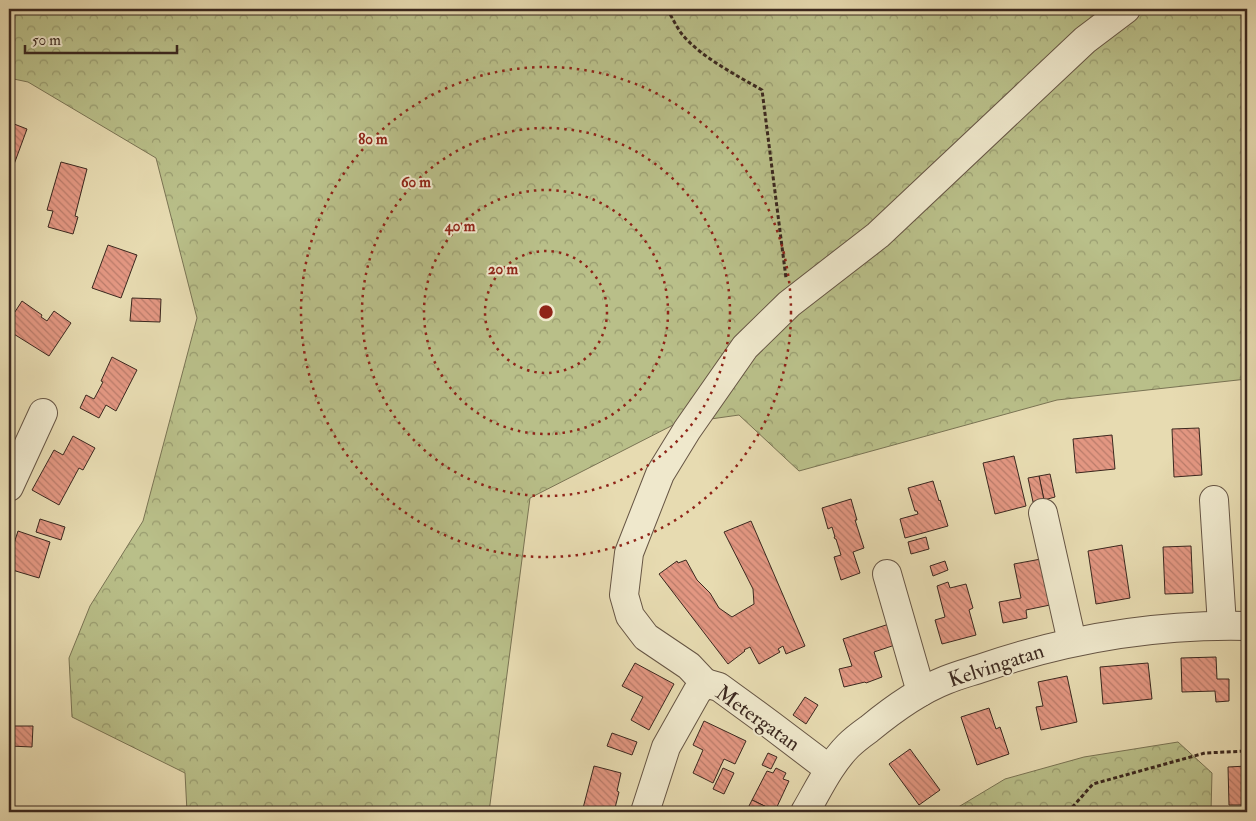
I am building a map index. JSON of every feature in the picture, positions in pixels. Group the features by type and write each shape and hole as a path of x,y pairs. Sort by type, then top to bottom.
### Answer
{"street":[{"path":"705,683 689,666 646,637 630,616 624,595 629,553 660,474 687,430 745,347 789,304 878,235 1085,40 1126,9"},
{"path":"9,487 44,413"},
{"name":"Kelvingatan","path":"805,812 830,770 848,746 890,711 945,680 1004,660 1072,642 1168,628 1235,625 1214,500"},
{"name":"Kelvingatan","path":"1043,513 1072,642"},
{"name":"Kelvingatan","path":"887,574 921,692"},
{"name":"Metergatan","path":"645,812 666,747 697,692 705,683 719,687 830,770"}],"path":[{"path":"668,9 681,33 696,49 762,90 789,304"},
{"path":"1068,812 1093,784 1205,754 1247,751"}],"green space":[{"path":"9,9 1247,9 1247,379 1057,400 799,471 739,415 675,424 530,498 489,812 187,812 185,773 72,717 69,658 90,606 143,521 197,318 156,158 28,82 9,78"},
{"path":"1178,742 1212,773 1211,812 950,812 1005,779 1084,757"}],"building":[{"path":"9,122 27,129 9,178"},
{"path":"61,162 87,169 75,216 78,217 73,234 48,227 53,211 47,210"},
{"path":"108,245 137,255 121,298 92,288"},
{"path":"132,298 161,299 160,322 130,321"},
{"path":"22,301 42,315 41,317 47,321 54,311 71,323 49,356 9,331 9,321"},
{"path":"112,357 137,370 116,411 106,405 99,418 80,408 86,395 94,399 103,382 101,381"},
{"path":"1199,428 1202,475 1174,477 1172,429"},
{"path":"1112,435 1115,469 1076,473 1073,439"},
{"path":"73,436 95,448 83,470 79,468 59,505 32,490 54,450 63,455"},
{"path":"1014,456 1026,506 995,514 983,463"},
{"path":"1050,474 1055,497 1044,500 1039,476"},
{"path":"1039,476 1044,500 1033,502 1028,478"},
{"path":"933,481 948,526 905,538 900,519 918,514 915,511 908,488"},
{"path":"851,499 857,520 855,520 864,548 853,552 860,573 841,580 834,557 841,555 832,527 828,529 822,508"},
{"path":"40,519 65,527 61,540 36,532"},
{"path":"751,521 805,646 786,654 783,646 778,649 780,652 759,664 750,647 728,664 659,574 677,561 678,563 686,560 697,580 710,593 719,608 732,617 754,604 753,589 724,532"},
{"path":"18,531 50,542 39,578 9,569 9,559"},
{"path":"926,537 929,549 911,554 908,542"},
{"path":"1122,545 1130,598 1096,604 1088,551"},
{"path":"1191,546 1193,593 1165,594 1163,547"},
{"path":"1041,559 1050,605 1026,610 1027,618 1003,623 999,602 1021,598 1014,564"},
{"path":"945,561 948,570 933,576 930,566"},
{"path":"948,582 950,588 966,584 973,608 969,610 976,635 942,644 935,620 945,617 937,586"},
{"path":"889,624 895,645 874,652 882,677 866,683 844,687 839,669 852,666 843,639"},
{"path":"1216,657 1217,679 1229,679 1229,701 1216,702 1215,691 1182,692 1181,658"},
{"path":"635,663 674,684 649,730 631,720 643,697 622,686"},
{"path":"1148,663 1152,699 1103,704 1100,667"},
{"path":"1067,676 1077,722 1041,730 1036,707 1043,706 1038,682"},
{"path":"805,697 818,705 806,724 793,715"},
{"path":"989,708 996,729 1000,727 1009,754 977,765 961,717"},
{"path":"704,721 746,741 735,764 724,759 713,783 693,773 703,750 693,745"},
{"path":"9,726 33,726 32,747 10,746 10,773 9,773"},
{"path":"612,733 637,742 632,755 607,746"},
{"path":"910,749 940,790 919,805 889,764"},
{"path":"768,753 777,757 771,769 762,765"},
{"path":"594,766 621,773 614,812 582,812"},
{"path":"1247,766 1247,805 1229,805 1228,767"},
{"path":"723,768 734,773 724,794 713,789"},
{"path":"776,768 786,773 783,779 789,781 775,811 752,800 767,771 773,773"},
{"path":"752,800 775,811 746,812"}]}
